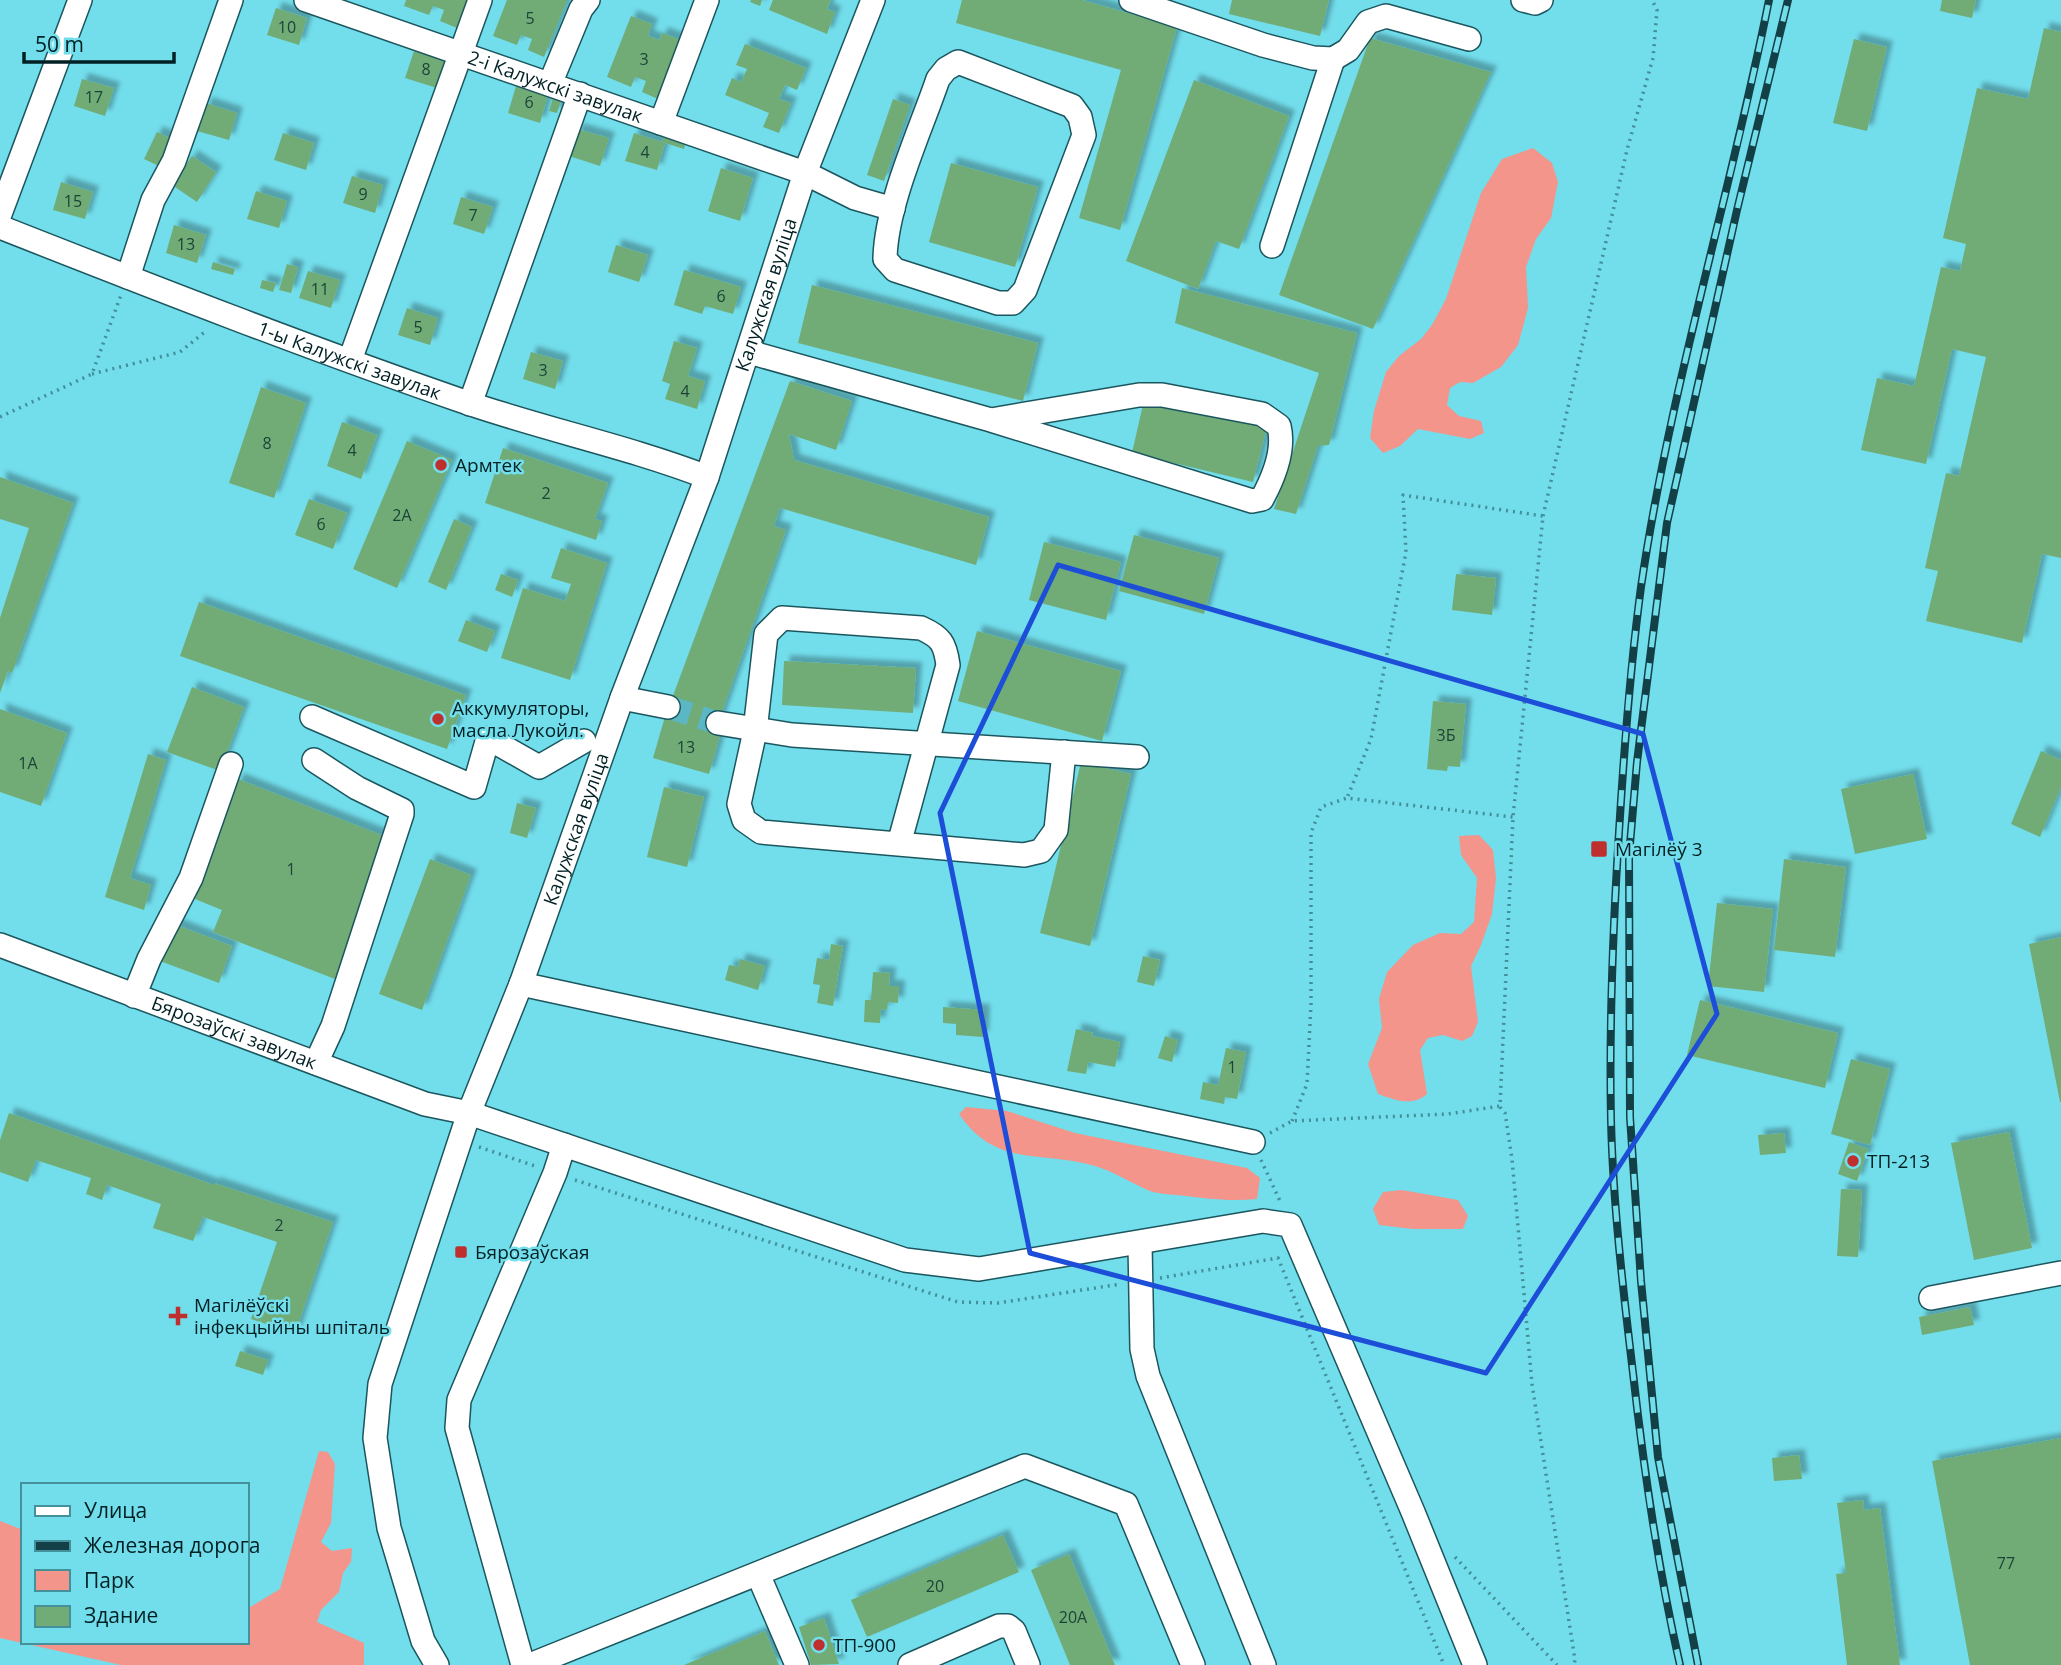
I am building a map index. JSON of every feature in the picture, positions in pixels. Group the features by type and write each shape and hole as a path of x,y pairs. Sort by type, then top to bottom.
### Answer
{"street":[{"path":"0,214 80,0"},
{"path":"128,277 153,200 174,161 231,0"},
{"name":"2-і Калужскі завулак","path":"306,0 805,173 855,198 893,209"},
{"path":"350,360 480,0"},
{"path":"551,84 581,9 588,0"},
{"path":"661,123 707,0"},
{"name":"Калужская вуліца","path":"437,1665 423,1641 388,1528 375,1438 380,1384 469,1113 521,984 621,698 707,477 805,173 873,0"},
{"path":"1131,0 1263,46 1313,58 1334,60"},
{"path":"1523,0 1535,3 1541,0"},
{"path":"1272,246 1334,60 1348,50 1368,22 1387,16 1469,39"},
{"path":"958,62 1072,106 1080,117 1084,135 1025,290 1013,303 998,303 895,270 885,259 893,209 938,79 946,69 958,62"},
{"path":"470,404 580,94"},
{"name":"1-ы Калужскі завулак","path":"0,227 470,404 668,462 707,477"},
{"path":"749,352 990,420 1252,500 1262,499 1269,486 1282,441 1279,426 1262,414 1162,395 1139,395 990,420"},
{"path":"899,844 948,665 946,647 934,634 921,628 782,618 766,634 755,731 739,804 744,820 761,832 1024,855 1041,851 1056,830 1064,752"},
{"path":"621,698 668,707"},
{"path":"312,717 474,787 488,738 539,766 584,741"},
{"path":"718,723 755,731 1137,757"},
{"path":"314,760 357,788 402,810 333,1026 316,1063"},
{"path":"134,996 149,959 191,878 231,764"},
{"name":"Бярозаўскі завулак","path":"0,945 425,1104 469,1113 905,1260 979,1269 1263,1222 1290,1225"},
{"path":"521,984 1253,1142"},
{"path":"523,1665 457,1428 459,1400 555,1173 564,1145"},
{"path":"1290,1225 1413,1512 1475,1665"},
{"path":"1140,1244 1142,1349 1148,1376 1264,1665"},
{"path":"1931,1298 2061,1273"},
{"path":"530,1665 1025,1466 1126,1504 1192,1665"},
{"path":"758,1574 797,1665"},
{"path":"910,1665 999,1626 1008,1626 1014,1631 1028,1665"}],"path":[{"path":"1574,1665 1532,1384 1512,1158 1505,1113 1500,1106 1513,817 1543,516 1627,150 1653,58 1657,10 1652,0"},
{"path":"92,374 128,277"},
{"path":"0,417 92,374 180,352 228,314"},
{"path":"1347,798 1371,740 1406,552 1403,495 1543,516"},
{"path":"1292,1121 1307,1084 1311,1004 1311,833 1321,807 1347,798 1513,817"},
{"path":"1290,1225 1253,1142 1292,1121 1448,1114 1500,1106"},
{"path":"461,1140 555,1173 958,1302 998,1303 1278,1258 1444,1665"},
{"path":"1449,1550 1557,1665"}],"highlighted area":[{"path":"1058,565 1643,734 1717,1014 1486,1373 1030,1253 940,813"}],"green space":[{"path":"1533,148 1552,163 1558,182 1551,218 1536,239 1526,267 1528,308 1518,345 1501,367 1473,383 1460,382 1450,388 1447,405 1459,416 1481,421 1484,433 1470,439 1418,429 1400,446 1383,453 1370,438 1374,411 1386,372 1432,325 1446,299 1481,193 1502,159"},
{"path":"1479,835 1493,850 1496,878 1492,914 1471,966 1478,1022 1472,1036 1462,1041 1443,1035 1428,1038 1420,1050 1427,1094 1409,1101 1378,1094 1368,1064 1382,1028 1379,999 1387,972 1413,945 1440,933 1461,934 1474,922 1477,878 1461,855 1459,836"},
{"path":"966,1107 1007,1111 1075,1133 1247,1168 1260,1178 1257,1199 1216,1199 1156,1193 1095,1166 1021,1155 1005,1150 989,1143 974,1131 959,1114"},
{"path":"1402,1190 1458,1200 1468,1216 1463,1229 1413,1229 1379,1225 1373,1209 1383,1192"},
{"path":"319,1451 328,1452 335,1464 331,1523 321,1542 332,1551 352,1548 351,1562 343,1573 339,1592 321,1610 317,1622 364,1643 364,1665 121,1665 27,1644 248,1644 248,1608 280,1589"},
{"path":"0,1521 21,1529 21,1643 0,1638"}],"building":[{"path":"406,0 468,0 457,28 440,21 444,10 433,6 429,15 404,6"},
{"path":"507,0 567,0 544,57 528,50 532,39 521,35 517,45 493,36"},
{"path":"762,0 760,6 750,2"},
{"path":"773,0 831,0 827,9 835,12 827,34 769,10"},
{"path":"962,0 1082,0 1177,27 1120,230 1079,218 1121,70 956,23"},
{"path":"1232,0 1329,0 1320,36 1229,14"},
{"path":"1942,0 1976,0 1972,18 1940,11"},
{"path":"276,8 307,18 299,45 267,35"},
{"path":"631,16 652,24 648,36 659,40 662,33 681,40 658,99 642,92 646,81 635,77 631,87 607,77"},
{"path":"2044,28 2061,32 2061,558 2042,554 2022,643 1926,621 1938,571 1925,568 1946,473 1959,476 1986,357 1952,349 1926,464 1861,450 1877,378 1914,386 1941,267 1960,271 1966,244 1943,238 1977,88 2028,99"},
{"path":"1370,38 1491,72 1373,329 1279,295"},
{"path":"1854,39 1887,47 1867,131 1833,123"},
{"path":"745,44 806,68 797,90 785,85 779,99 791,103 779,133 763,127 769,113 725,95 732,78 741,82 747,69 736,65"},
{"path":"414,51 446,60 437,88 405,78"},
{"path":"82,79 114,88 105,116 74,106"},
{"path":"1194,80 1289,116 1239,249 1216,241 1198,289 1126,261"},
{"path":"516,86 548,95 540,123 508,113"},
{"path":"554,95 562,98 557,113 549,111"},
{"path":"893,99 910,105 884,181 867,175"},
{"path":"206,103 237,113 229,140 197,131"},
{"path":"577,129 609,138 600,166 569,156"},
{"path":"157,132 176,141 163,168 144,159"},
{"path":"283,133 314,143 306,170 274,160"},
{"path":"634,133 662,142 664,134 686,141 684,149 665,143 657,170 625,161"},
{"path":"192,156 216,172 197,202 172,185"},
{"path":"951,163 1038,187 1015,267 929,242"},
{"path":"721,168 753,178 740,221 708,211"},
{"path":"352,176 383,185 375,213 343,203"},
{"path":"61,182 93,192 85,219 53,210"},
{"path":"256,191 287,201 279,228 247,219"},
{"path":"461,197 493,207 484,234 453,224"},
{"path":"174,225 206,235 197,263 166,253"},
{"path":"616,245 648,255 639,282 608,272"},
{"path":"213,262 235,269 233,275 211,269"},
{"path":"287,264 298,267 291,293 279,290"},
{"path":"684,270 741,287 733,314 705,306 702,314 674,305"},
{"path":"308,271 340,280 331,308 299,298"},
{"path":"262,280 276,283 273,292 260,288"},
{"path":"812,285 1038,343 1023,401 798,343"},
{"path":"1182,288 1357,333 1329,445 1318,446 1296,514 1274,509 1319,373 1175,323"},
{"path":"407,308 438,318 430,345 398,335"},
{"path":"674,341 697,348 688,376 705,381 697,409 665,399 670,384 662,381"},
{"path":"531,352 563,361 555,389 523,379"},
{"path":"790,381 852,401 836,450 789,434 794,460 989,517 976,565 780,508 774,526 786,530 714,735 720,736 709,774 653,758 664,720"},
{"path":"261,387 306,403 274,498 229,483"},
{"path":"1144,400 1267,427 1253,482 1132,453"},
{"path":"342,422 377,435 361,479 327,466"},
{"path":"407,441 452,460 397,588 353,569"},
{"path":"503,448 608,483 595,519 602,521 596,540 485,503"},
{"path":"0,477 73,503 12,673 8,671 0,693 0,618 29,528 0,519"},
{"path":"309,499 347,513 333,549 295,535"},
{"path":"454,519 472,527 446,590 428,582"},
{"path":"1134,535 1219,558 1204,614 1119,591"},
{"path":"1044,542 1121,562 1106,620 1029,600"},
{"path":"561,548 607,563 570,680 501,658 523,588 565,601 571,584 551,578"},
{"path":"501,574 518,580 512,597 495,590"},
{"path":"1456,574 1496,578 1492,615 1452,610"},
{"path":"199,602 466,695 447,749 180,656"},
{"path":"466,620 495,631 487,652 458,641"},
{"path":"977,631 1121,671 1102,741 958,701"},
{"path":"784,661 916,668 913,713 782,705"},
{"path":"192,687 244,707 220,771 167,752"},
{"path":"1433,701 1466,704 1460,767 1448,766 1447,771 1427,769"},
{"path":"0,709 67,733 41,806 0,792"},
{"path":"2041,751 2061,760 2061,787 2040,837 2011,824"},
{"path":"148,754 166,760 130,878 151,885 144,910 105,897"},
{"path":"1081,762 1131,774 1090,946 1040,933"},
{"path":"1913,774 1927,839 1855,854 1841,789"},
{"path":"238,779 389,838 335,979 213,932 222,910 195,899"},
{"path":"664,787 704,797 687,867 647,857"},
{"path":"517,803 536,808 527,838 510,833"},
{"path":"430,859 471,875 422,1010 379,994"},
{"path":"1784,859 1846,867 1835,957 1774,950"},
{"path":"1717,903 1773,909 1764,992 1708,986"},
{"path":"174,924 232,946 219,983 160,961"},
{"path":"2061,937 2061,1102 2060,1102 2029,944"},
{"path":"831,944 843,946 833,1006 817,1003 820,985 813,984 817,958 829,960"},
{"path":"1143,956 1160,960 1154,986 1137,982"},
{"path":"740,959 765,966 758,990 725,980 729,965 738,967"},
{"path":"873,972 890,973 889,986 899,986 898,1003 888,1002 887,1010 881,1009 880,1023 864,1022 865,1000 871,1000"},
{"path":"1700,1000 1838,1033 1825,1088 1687,1055"},
{"path":"943,1007 984,1010 983,1037 956,1035 956,1024 943,1023"},
{"path":"1076,1029 1093,1033 1092,1036 1120,1042 1115,1067 1088,1062 1086,1074 1067,1071"},
{"path":"1165,1036 1178,1040 1172,1062 1158,1058"},
{"path":"1226,1048 1246,1052 1237,1099 1225,1097 1224,1104 1200,1099 1203,1082 1218,1085"},
{"path":"1851,1059 1890,1069 1870,1145 1831,1134"},
{"path":"9,1113 214,1185 333,1222 295,1334 251,1319 277,1242 203,1217 193,1241 153,1228 161,1204 107,1185 102,1200 86,1194 91,1178 36,1160 28,1182 0,1172 0,1140"},
{"path":"2009,1132 2032,1248 1974,1260 1951,1143"},
{"path":"1784,1133 1786,1153 1760,1155 1758,1135"},
{"name":"ТП-213","path":"1849,1142 1868,1149 1857,1181 1838,1174"},
{"path":"1841,1189 1862,1190 1858,1257 1837,1256"},
{"path":"1970,1307 1974,1325 1922,1335 1919,1317"},
{"path":"240,1351 268,1360 263,1375 235,1366"},
{"path":"2061,1438 2061,1665 1970,1665 1932,1461"},
{"path":"1799,1455 1802,1479 1774,1481 1772,1458"},
{"path":"1863,1500 1864,1510 1880,1508 1900,1665 1847,1665 1836,1574 1846,1573 1837,1503"},
{"path":"1003,1535 1019,1572 867,1637 851,1600"},
{"path":"1069,1554 1115,1665 1070,1665 1031,1570"},
{"name":"ТП-900","path":"824,1618 839,1664 811,1665 799,1627"},
{"path":"765,1631 779,1665 684,1665"}],"tunnel":[{"path":"668,707 718,723"}],"railway":[{"path":"1680,1665 1658,1556 1647,1483 1616,1215 1611,1120 1611,1048 1617,868 1634,648 1653,513 1684,366 1769,0"},
{"path":"1698,1665 1658,1457 1641,1281 1630,1117 1629,856 1637,762 1667,523 1737,210 1788,0"}],"place":[{"name":"Армтек","path":"441,465"},
{"name":"Аккумуляторы, масла Лукойл.","path":"438,719"},
{"name":"Магілёў 3","path":"1599,849"},
{"name":"ТП-213","path":"1853,1161"},
{"name":"Бярозаўская","path":"461,1252"},
{"name":"Магілёўскі інфекцыйны шпіталь","path":"178,1316"},
{"name":"ТП-900","path":"819,1645"}]}
